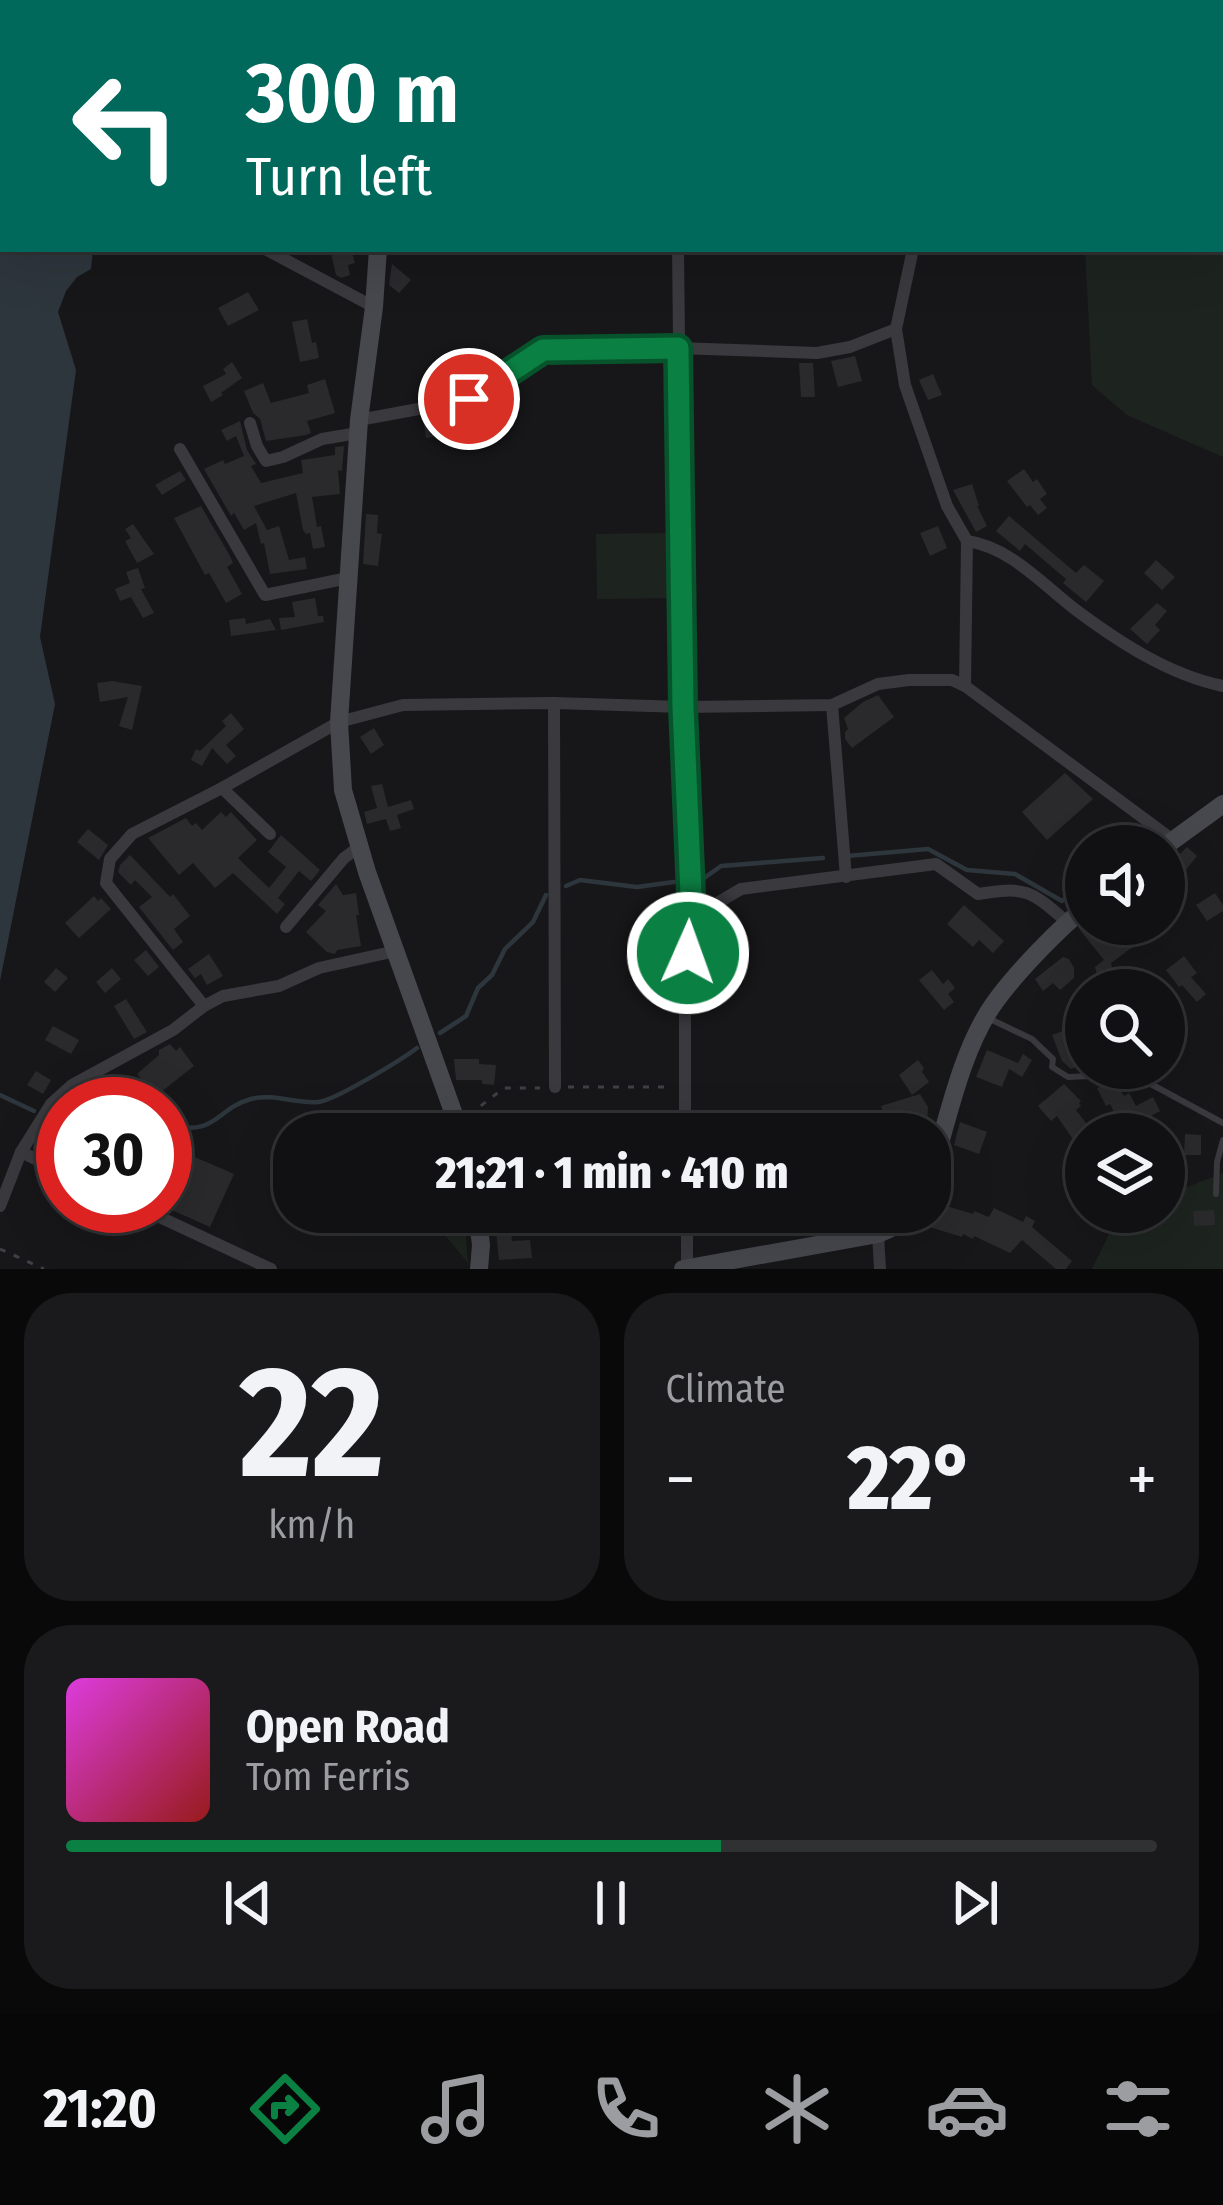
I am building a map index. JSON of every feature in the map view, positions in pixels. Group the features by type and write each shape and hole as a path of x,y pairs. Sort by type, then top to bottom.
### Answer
{"street":[{"path":"271,252 374,307"},
{"path":"378,252 358,427 348,578 339,722 343,790 358,847 454,1113"},
{"path":"678,252 683,707 692,917 685,989 686,1113"},
{"path":"912,252 896,329 905,385 947,506 967,541 964,686"},
{"path":"250,422 266,461 358,427 467,400 543,350 817,353 850,347 896,329"},
{"path":"180,449 265,595 348,578"},
{"path":"967,541 996,548 1081,614 1167,668 1223,686"},
{"path":"203,1006 106,883 110,859 132,834 339,722 403,705 832,705 878,684 952,680 1145,825"},
{"path":"554,703 555,1088"},
{"path":"832,705 846,877"},
{"path":"222,788 270,834"},
{"path":"1185,831 1223,804"},
{"path":"286,927 358,847"},
{"path":"692,917 741,889 936,865 979,894 1007,889 1033,893 1065,921"},
{"path":"951,1113 970,1052 994,1003 1065,923"},
{"path":"0,1206 21,1152 51,1104 72,1085 223,996 279,986 320,968 396,951"},
{"path":"21,1152 36,1159"},
{"path":"192,1232 271,1269"},
{"path":"478,1269 480,1233"},
{"path":"686,1233 685,1269 878,1234 880,1269"}],"lane":[{"path":"987,1017 1039,1044 1053,1059 1052,1067 1068,1077 1149,1083 1223,1124"},
{"path":"1216,1194 1223,1140"}],"path":[{"path":"0,1249 44,1269"}],"shaded area":[{"path":"0,252 93,252 91,269 66,291 58,312 76,370 40,637 55,704 0,981"},
{"path":"1085,252 1223,252 1223,457 1127,415 1092,385"},
{"path":"671,533 672,598 597,599 596,534"},
{"path":"1223,1173 1223,1269 1092,1269 1110,1233 1185,1233 1185,1188"},
{"path":"436,1233 466,1233 468,1263 445,1235"}],"building":[{"path":"331,252 352,252 355,263 348,265 350,275 336,275"},
{"path":"392,264 411,280 399,293 389,285"},
{"path":"248,292 259,310 228,326 218,308"},
{"path":"307,319 319,358 300,362 292,322"},
{"path":"855,356 862,381 838,387 831,361"},
{"path":"232,362 242,378 211,402 203,386 226,374 223,369"},
{"path":"799,363 813,363 815,397 801,397"},
{"path":"933,374 942,395 928,400 919,380"},
{"path":"325,379 335,413 307,421 311,433 266,441 244,391 263,383 271,403 309,393 307,385"},
{"path":"474,408 477,430 426,438 423,419"},
{"path":"240,421 256,464 251,466 261,483 303,473 301,460 335,455 335,447 344,446 342,471 338,470 340,494 312,497 325,547 313,549 310,533 303,530 296,493 254,506 267,530 279,526 289,560 305,557 307,569 270,574 256,523 244,530 204,469 244,456 236,436 227,441 221,430"},
{"path":"1024,469 1047,494 1040,499 1047,508 1038,515 1007,481"},
{"path":"180,471 186,480 162,495 155,485"},
{"path":"972,484 987,526 976,532 953,490"},
{"path":"201,506 230,556 233,563 227,567 242,594 226,603 174,518"},
{"path":"366,514 378,515 377,533 382,534 378,566 363,564"},
{"path":"1009,516 1076,573 1084,565 1104,581 1086,602 1025,544 1020,551 996,531"},
{"path":"133,524 154,554 137,563 125,541 131,538 125,529"},
{"path":"938,526 947,548 930,556 920,533"},
{"path":"1156,560 1175,577 1162,590 1144,573"},
{"path":"138,568 145,588 141,589 154,613 143,618 131,597 120,601 115,589 130,583 126,572"},
{"path":"315,598 324,622 281,630 279,618 295,617 292,602"},
{"path":"1157,603 1167,611 1155,625 1160,630 1147,644 1130,629"},
{"path":"245,618 246,624 270,619 276,630 231,636 229,620"},
{"path":"97,683 142,686 132,730 119,726 128,697 100,702"},
{"path":"878,695 894,717 852,748 845,739 844,718"},
{"path":"231,713 244,729 226,745 236,756 227,764 212,748 202,766 191,760 196,749 200,751 226,726 222,721"},
{"path":"374,728 384,745 371,754 360,737"},
{"path":"1065,773 1093,799 1047,840 1022,812"},
{"path":"382,784 388,807 411,800 414,809 397,815 401,828 390,831 386,819 367,824 364,812 377,808 371,786"},
{"path":"221,812 226,817 231,812 257,840 238,858 269,888 286,867 268,852 281,835 320,870 311,881 299,871 278,898 285,904 277,914 233,873 215,888 193,863 179,875 148,838 186,818 202,830"},
{"path":"88,829 108,845 99,860 77,842"},
{"path":"1185,849 1197,856 1185,871"},
{"path":"130,855 190,916 174,929 183,942 173,950 139,907 152,897 135,880 131,885 118,872"},
{"path":"336,884 343,895 356,893 361,946 335,954 306,932 326,911 318,905"},
{"path":"1215,893 1223,911 1207,921 1196,905"},
{"path":"94,896 111,909 79,938 65,923"},
{"path":"964,905 1004,941 993,953 979,940 973,947 947,924"},
{"path":"1092,945 1134,946 1111,963 1113,969 1096,969 1104,960"},
{"path":"146,950 159,967 148,976 134,960"},
{"path":"209,954 223,976 207,985 201,974 195,978 188,969"},
{"path":"1184,956 1197,973 1191,977 1206,994 1197,1002 1185,988 1185,969 1167,969"},
{"path":"1063,957 1074,968 1065,969 1065,986 1060,990 1053,983 1043,991 1035,979"},
{"path":"56,968 68,978 55,992 44,982"},
{"path":"112,968 121,979 105,993 96,982"},
{"path":"932,970 943,984 948,979 955,988 948,994 954,1002 944,1010 919,980"},
{"path":"126,999 147,1032 134,1039 114,1006"},
{"path":"53,1026 79,1040 71,1054 45,1040"},
{"path":"1065,1030 1065,1064 1062,1061 1052,1035"},
{"path":"170,1044 176,1051 180,1047 194,1066 180,1077 140,1077 137,1074"},
{"path":"987,1050 1018,1063 1023,1054 1032,1060 1022,1077 1009,1069 1002,1087 976,1077"},
{"path":"454,1059 496,1065 494,1085 456,1080"},
{"path":"918,1060 929,1082 912,1095 899,1075"},
{"path":"36,1071 46,1077 36,1077 36,1090 27,1085"},
{"path":"1064,1084 1081,1101 1078,1113 1065,1113 1065,1128 1057,1116 1051,1121 1038,1106"},
{"path":"1098,1089 1120,1089 1124,1096 1129,1093 1136,1106 1153,1097 1160,1111 1114,1113 1110,1104 1106,1106"},
{"path":"920,1094 928,1113 883,1113 881,1106"},
{"path":"960,1122 987,1132 979,1154 954,1145"},
{"path":"1185,1134 1201,1135 1201,1155 1185,1155"},
{"path":"192,1156 234,1174 210,1227 192,1219"},
{"path":"951,1207 989,1217 994,1208 1023,1222 1026,1216 1035,1221 1032,1227 1072,1261 1066,1269 1056,1269 1022,1240 1010,1253 974,1236 949,1233"},
{"path":"1214,1210 1215,1225 1194,1226 1193,1211"},
{"path":"496,1233 511,1233 512,1241 530,1240 532,1258 499,1260"}],"waterway":[{"path":"847,856 928,849 967,870 1015,874 1065,899"},
{"path":"700,881 721,866 823,858"},
{"path":"566,886 580,880 637,887 674,882"},
{"path":"440,1033 466,1016 478,988 492,975 505,949 533,922 546,895"},
{"path":"192,1127 206,1125 259,1097 326,1100 417,1048"},
{"path":"0,1095 34,1111"}],"route":[{"path":"469,399 543,350 678,348 683,707 692,917 688,953"}]}
